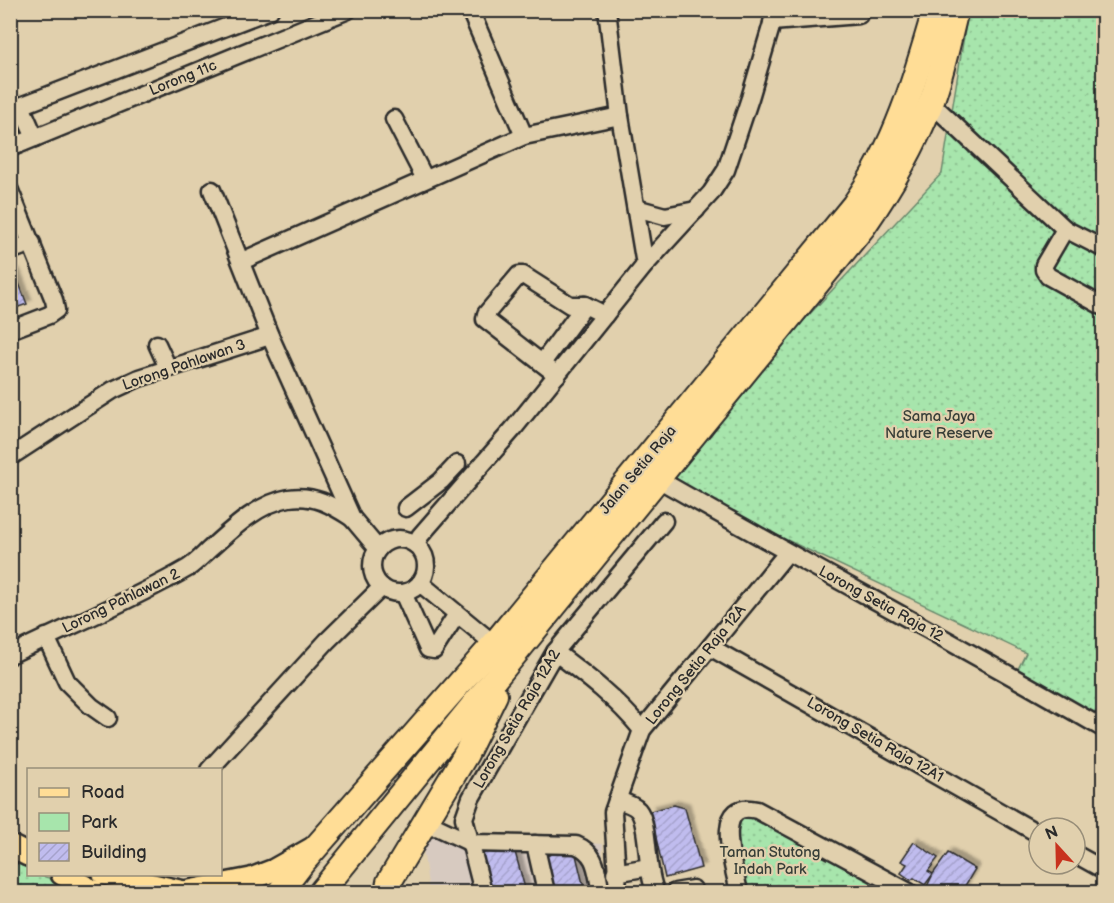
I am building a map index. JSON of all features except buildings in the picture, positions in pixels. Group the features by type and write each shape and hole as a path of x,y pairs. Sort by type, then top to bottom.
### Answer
{"highway":[{"name":"Jalan Setia Raja","path":"321,892 504,650 874,177 890,146 908,99 935,10"},
{"name":"Jalan Setia Raja","path":"280,892 316,846 504,650 658,479 863,227 889,189 909,153 931,103 956,10"},
{"path":"890,146 902,139 917,108 931,103"},
{"path":"387,892 389,882 466,754 504,650"}],"main road":[{"path":"10,830 27,838"},
{"path":"10,846 27,854"},
{"path":"109,876 184,892 208,889 251,879 274,870 316,846"},
{"path":"66,876 95,892"},
{"path":"109,876 137,892"}],"street":[{"path":"35,138 16,108 270,10"},
{"name":"Lorong 11c","path":"14,147 348,10"},
{"path":"470,10 524,136"},
{"path":"607,10 620,116 645,265"},
{"path":"416,545 420,536 514,428 645,265 696,210 726,170 774,16 859,15"},
{"path":"931,103 1065,229 1104,249"},
{"path":"242,261 524,136 620,116"},
{"path":"394,119 425,180"},
{"path":"10,129 14,147"},
{"path":"212,190 270,336 352,518 378,549"},
{"path":"10,191 56,310 10,330"},
{"path":"636,208 665,216 696,210"},
{"path":"1065,229 1044,264 1044,270 1048,276 1104,306"},
{"path":"10,251 32,243"},
{"path":"557,375 485,319 486,314 519,275 523,275 570,305 585,305 605,315"},
{"path":"542,363 585,305"},
{"name":"Lorong Pahlawan 3","path":"10,457 113,390 168,368 270,336"},
{"path":"157,344 168,368"},
{"path":"406,508 441,481 456,464"},
{"name":"Lorong Setia Raja 12","path":"658,479 1104,729"},
{"path":"441,481 456,495"},
{"name":"Lorong Pahlawan 2","path":"10,655 156,586 191,566 225,535 266,505 288,498 309,496 331,505 352,518"},
{"name":"Lorong Setia Raja 12A2","path":"483,892 464,818 471,798 555,652 664,521"},
{"path":"403,539 416,545 425,563 420,583 403,593 382,588 373,576 372,562 378,549 389,541 403,539"},
{"name":"Lorong Setia Raja 12A","path":"618,892 615,873 613,812 642,730 787,553"},
{"path":"420,583 504,650"},
{"path":"211,768 327,641 382,588"},
{"path":"403,593 428,649 434,650 439,645 457,614"},
{"path":"46,637 67,682 91,706 108,718"},
{"name":"Lorong Setia Raja 12A1","path":"710,647 1027,827"},
{"path":"555,652 597,683 623,706 642,730"},
{"path":"617,800 637,809 640,813 644,824 649,867 656,892"},
{"path":"739,892 728,831 732,816 737,811 750,808 909,892"},
{"path":"421,828 437,826 471,843 576,845 587,850 592,856 601,892"},
{"path":"535,844 546,892"},
{"path":"1087,861 1104,870"},
{"path":"615,873 649,867"},
{"path":"675,892 693,889"}],"shaded area":[{"path":"424,828 603,844 601,883 604,892 429,892 423,848"}],"green space":[{"name":"Sama Jaya Nature Reserve","path":"968,11 1103,11 1103,716 1014,677 1026,653 658,479 688,444 942,173"},
{"name":"Taman Stutong Indah Park","path":"755,815 899,892 745,892 733,842 735,823 743,817"},
{"path":"10,861 27,868 27,876 54,879 76,892 11,892"}]}
